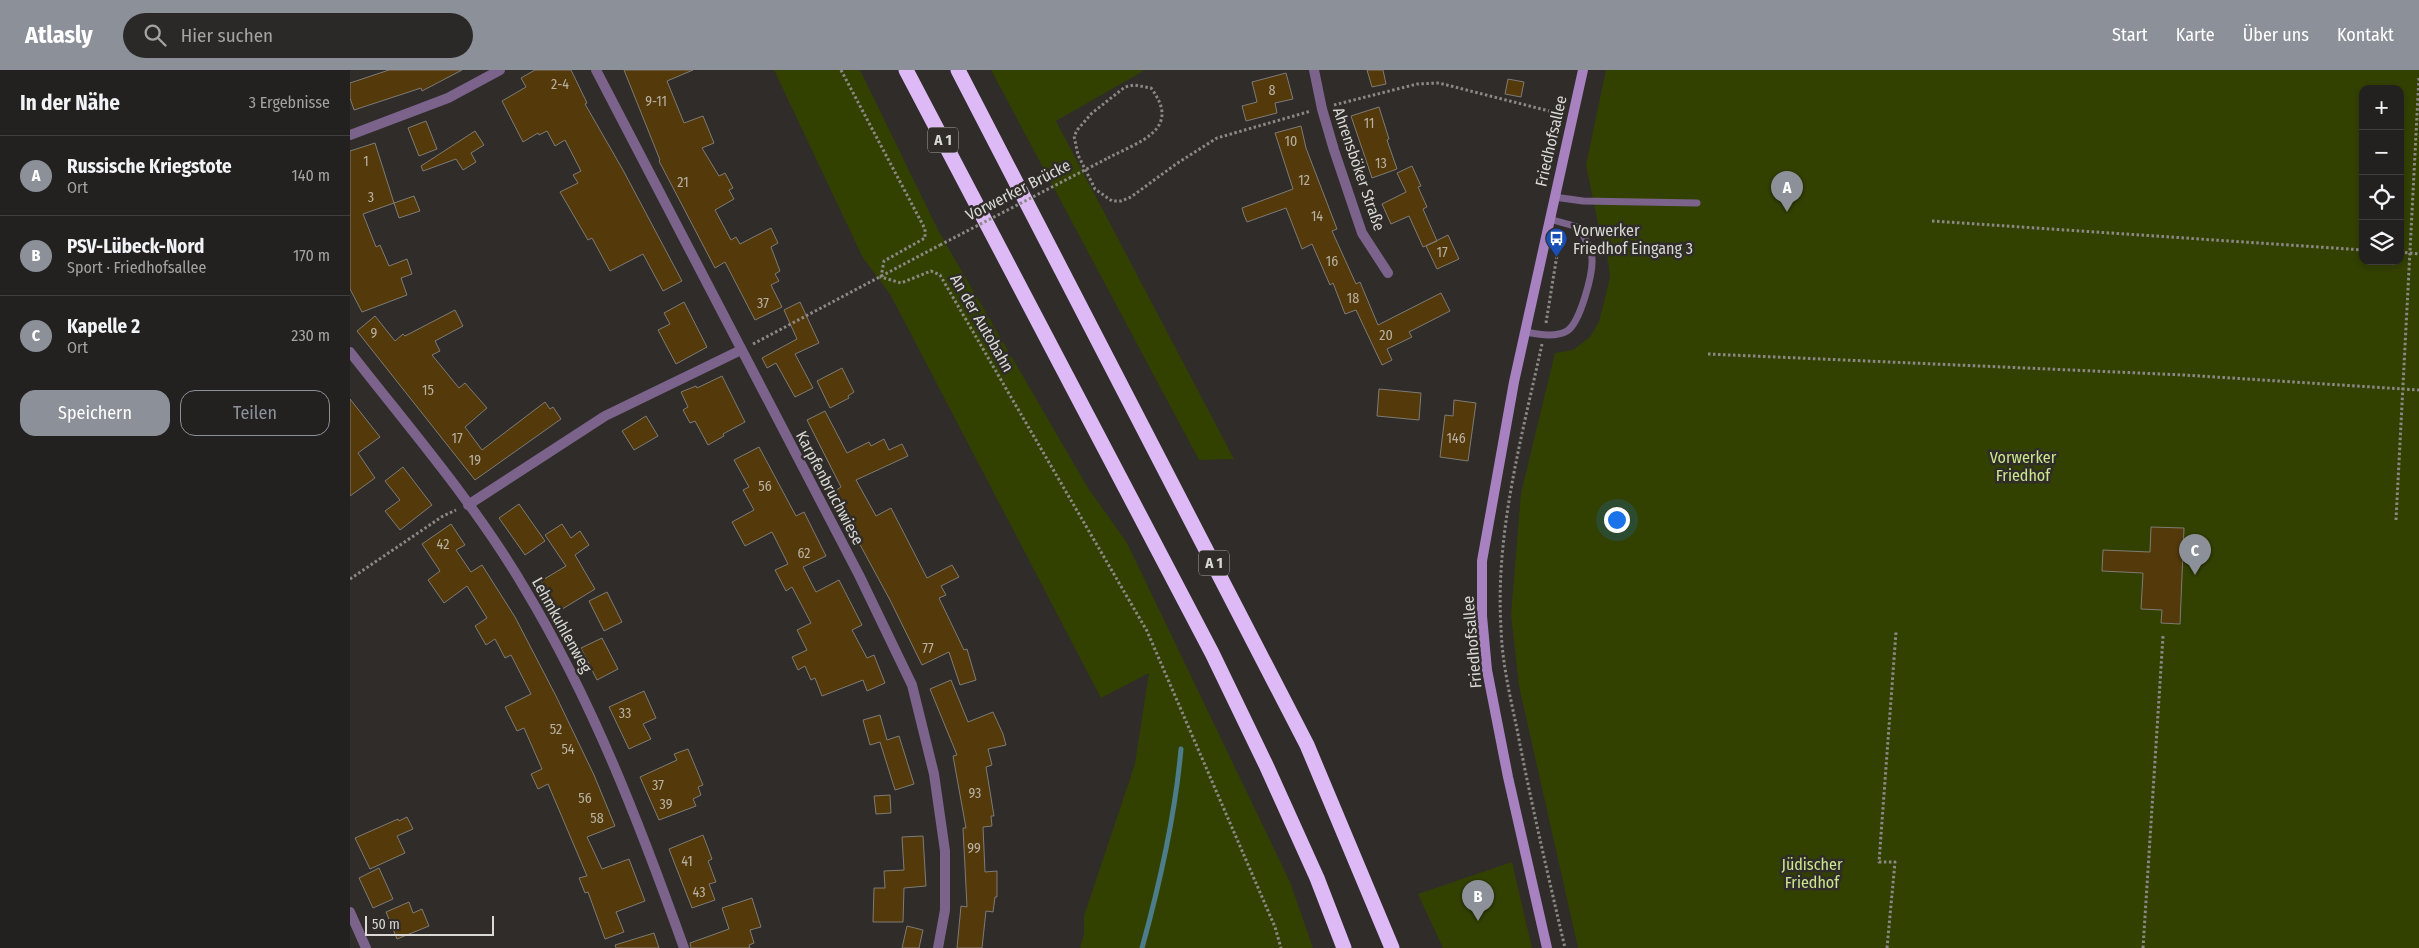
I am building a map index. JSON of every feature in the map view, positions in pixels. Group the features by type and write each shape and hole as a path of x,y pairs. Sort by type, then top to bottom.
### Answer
{"highway":[{"name":"A 1","path":"906,70 1212,653 1301,843 1344,948"},
{"name":"A 1","path":"958,70 1307,745 1392,948"}],"street":[{"path":"350,135 448,98 500,70"},
{"name":"Karpfenbruchwiese","path":"596,70 859,575 912,685 934,774 945,851 945,910 938,948"},
{"name":"Ahrensböker Straße","path":"1314,70 1322,109 1362,233 1388,273"},
{"name":"Friedhofsallee","path":"1547,948 1508,777 1489,679 1482,616 1482,560 1499,459 1525,332 1583,70"},
{"path":"468,505 605,416 741,350"},
{"name":"Lehmkuhlenweg","path":"350,352 468,505 525,588 580,689 640,826 684,948"},
{"path":"350,912 366,948"}],"lane":[{"path":"1554,197 1583,201 1697,203"},
{"path":"1525,332 1544,336 1566,332 1576,322 1583,306 1592,260 1589,246 1578,227 1549,219"}],"path":[{"path":"841,70 925,229 925,238 884,261 881,277"},
{"path":"2396,520 2419,76"},
{"path":"1322,109 1417,84 1439,83 1572,117"},
{"name":"Vorwerker Brücke","path":"741,350 940,244 1108,158 1149,137 1158,130 1162,122 1162,108 1151,88 1134,85 1125,87 1105,102 1078,129 1074,136 1078,155 1095,189 1112,201 1121,201 1131,197 1176,164 1217,138 1322,109"},
{"path":"1932,221 2359,250"},
{"path":"1558,251 1544,336 1521,437 1504,535 1500,629 1522,758 1565,948"},
{"path":"2404,252 2419,254"},
{"name":"An der Autobahn","path":"881,277 901,283 931,271 940,275 1147,631 1275,927 1281,948"},
{"path":"1708,354 2174,375 2419,390"},
{"path":"350,579 443,516 468,505"},
{"path":"1887,948 1895,862 1879,862 1896,632"},
{"path":"2143,948 2163,636"}],"green space":[{"path":"774,70 860,70 939,232 1088,488 1127,543 1290,882 1313,948 1080,948 1084,934 1084,916 1135,764 1149,673 1101,698 890,294 863,258"},
{"path":"991,70 1145,70 1056,121 1234,459 1199,460"},
{"name":"Vorwerker Friedhof","path":"1606,70 2419,70 2419,948 1578,948 1519,686 1511,615 1521,493 1555,353 1573,350 1590,337 1599,322 1610,278 1608,260 1599,228 1586,165"},
{"path":"1512,862 1532,948 1443,948 1418,894"}],"building":[{"path":"389,70 462,70 422,91 421,88 354,110 350,98 350,83"},
{"path":"535,70 571,70 587,103 585,104 623,170 682,281 663,291 643,254 610,271 592,238 588,240 560,192 578,183 573,175 581,171 565,140 555,146 547,131 539,135 538,133 523,142 502,101 526,87 521,78"},
{"path":"624,70 693,70 667,81 684,123 703,116 714,143 702,148 719,176 725,173 733,188 729,190 734,199 715,210 731,240 736,237 740,244 771,228 778,243 771,247 780,271 775,274 779,281 771,285 782,307 755,320 725,262 715,268 659,161"},
{"path":"1367,70 1383,70 1386,84 1372,87"},
{"path":"1286,73 1293,99 1275,103 1277,113 1246,121 1242,106 1257,102 1252,82"},
{"path":"1508,79 1524,82 1521,97 1505,94"},
{"path":"1379,107 1389,139 1387,140 1397,169 1372,178 1351,116"},
{"path":"426,121 437,149 419,156 408,128"},
{"path":"1301,126 1306,148 1337,229 1332,231 1356,284 1360,282 1378,325 1441,293 1450,311 1409,332 1412,337 1387,349 1392,360 1382,365 1356,310 1345,314 1333,283 1330,285 1312,244 1302,249 1286,208 1247,222 1244,215 1242,208 1293,189 1275,133"},
{"path":"475,131 484,145 471,153 476,162 463,170 456,159 423,171 421,166"},
{"path":"375,143 394,203 363,214 376,247 380,245 389,266 407,259 412,274 401,278 407,295 362,312 350,289 350,151"},
{"path":"1412,166 1421,186 1418,187 1427,207 1423,209 1437,241 1423,247 1409,216 1391,224 1382,204 1406,192 1397,173"},
{"path":"414,196 420,211 399,218 394,203"},
{"path":"1448,235 1459,259 1437,269 1426,246"},
{"path":"684,302 707,347 676,364 658,330 670,324 664,313"},
{"path":"800,302 819,343 795,354 813,388 795,397 776,363 767,368 762,358 797,339 784,310"},
{"path":"455,310 463,326 435,341 440,351 432,355 459,388 465,383 487,408 465,427 482,450 545,402 550,409 553,407 561,419 475,480 357,331 375,316 395,341 403,334 405,336"},
{"path":"842,368 854,392 848,396 849,398 830,408 817,381"},
{"path":"722,376 745,422 708,445 695,421 690,423 683,410 688,407 681,392 696,386 697,388"},
{"path":"1379,389 1421,393 1419,420 1377,416"},
{"path":"350,399 380,437 358,453 375,478 350,496"},
{"path":"1454,400 1476,403 1468,461 1440,457 1445,415 1453,416"},
{"path":"825,411 847,453 869,442 871,446 884,439 889,450 902,444 908,456 856,480 876,516 891,508 927,578 952,565 959,577 941,586 946,595 939,598 964,650 967,649 976,680 960,685 949,652 922,665 890,600 832,493 841,487 807,420"},
{"path":"646,416 658,436 634,450 622,431"},
{"path":"759,447 796,516 804,512 826,556 803,567 816,592 839,580 862,625 852,630 867,658 874,655 885,683 867,691 863,680 822,696 815,678 811,680 805,666 798,670 792,657 807,650 797,630 811,623 792,587 786,591 775,570 788,564 772,532 745,546 732,522 754,510 743,490 749,487 734,460"},
{"path":"403,467 432,505 400,530 385,511 400,500 385,481"},
{"path":"519,504 545,541 525,555 499,518"},
{"path":"451,524 465,545 456,550 471,572 482,565 515,617 594,775 615,826 587,837 602,869 629,859 645,901 616,912 624,932 605,939 588,892 585,893 579,878 587,876 548,784 538,789 531,774 542,769 524,728 517,731 505,707 531,694 511,655 505,658 495,639 486,645 475,626 487,618 467,586 444,603 428,580 440,571 422,544"},
{"path":"562,524 571,538 580,531 589,545 575,555 595,589 559,611 541,581 566,566 545,535"},
{"path":"2151,527 2184,528 2180,624 2161,623 2162,610 2141,609 2143,573 2102,571 2103,550 2150,552"},
{"path":"607,592 622,622 604,631 589,601"},
{"path":"602,638 618,669 597,680 581,648"},
{"path":"951,680 968,722 993,712 1006,745 988,749 992,765 986,767 994,816 991,816 992,826 983,827 985,872 997,871 997,897 995,897 993,912 986,911 982,948 957,948 961,906 967,907 963,828 966,828 953,756 957,755 930,689"},
{"path":"644,691 656,718 643,724 651,739 629,749 609,707"},
{"path":"880,715 887,740 899,736 914,784 895,790 880,742 870,745 863,720"},
{"path":"688,749 703,785 698,787 701,795 693,799 696,806 659,820 640,777 677,760 674,754"},
{"path":"890,795 891,813 876,814 874,796"},
{"path":"407,817 413,829 397,836 405,853 370,869 355,838 398,819 399,821"},
{"path":"703,835 712,859 708,861 716,882 709,884 715,900 692,908 669,849"},
{"path":"923,836 926,886 904,888 903,922 873,922 874,888 885,888 884,871 904,870 902,837"},
{"path":"379,868 393,899 373,908 359,878"},
{"path":"752,898 761,927 750,930 754,943 749,945 750,948 691,948 690,943 729,929 722,908"},
{"path":"409,902 413,913 422,909 429,926 397,939 386,912"},
{"path":"907,926 923,930 919,948 902,948"},
{"path":"654,933 659,948 616,948 615,945"}],"waterway":[{"path":"1142,948 1166,850 1175,800 1181,749"}],"place":[{"name":"Russische Kriegstote","path":"1787,212"},
{"name":"Vorwerker Friedhof Eingang 3","path":"1557,258"},
{"name":"Kapelle 2","path":"2195,575"},
{"name":"PSV-Lübeck-Nord","path":"1478,921"}],"park label":[{"name":"Jüdischer Friedhof","path":"1812,873"}]}
